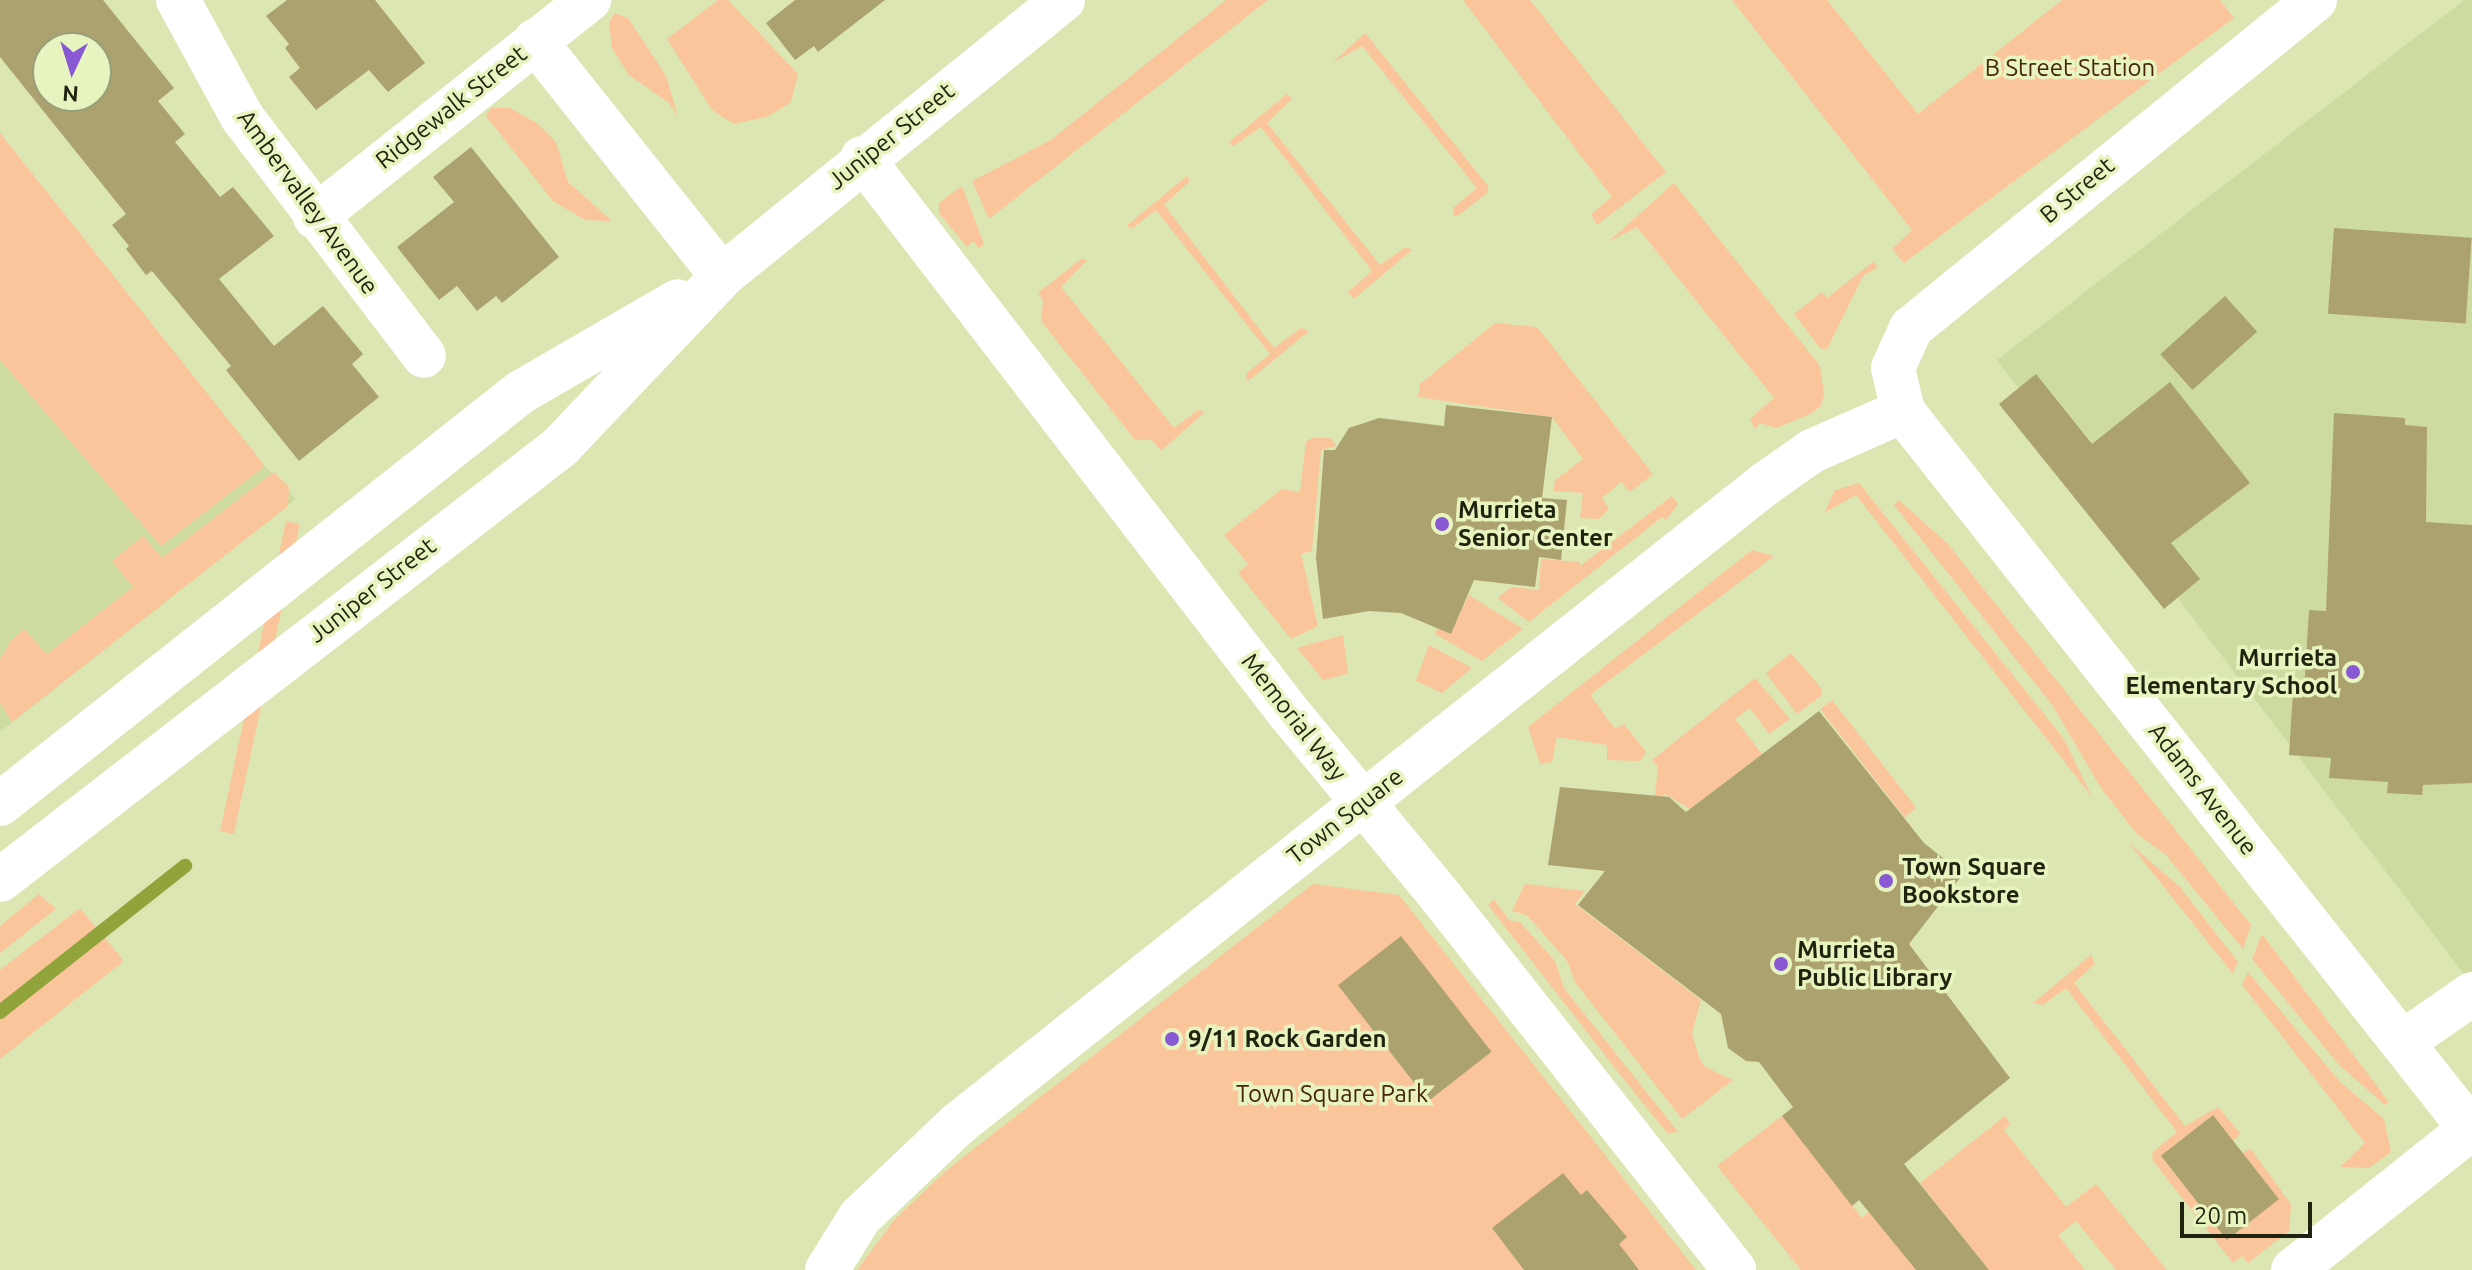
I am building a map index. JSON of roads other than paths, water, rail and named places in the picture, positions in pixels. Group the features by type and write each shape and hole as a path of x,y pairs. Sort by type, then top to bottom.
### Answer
{"street":[{"name":"Ambervalley Avenue","path":"178,0 242,117 315,217 424,356"},
{"name":"Ridgewalk Street","path":"315,217 589,0"},
{"name":"Juniper Street","path":"0,880 560,447 722,276 862,158 1063,0"},
{"name":"B Street","path":"1903,411 1893,368 1911,328 2315,0"},
{"path":"535,41 722,276"},
{"name":"Memorial Way","path":"862,158 1362,803 1734,1270"},
{"name":"Juniper Street","path":"0,804 521,392 722,276"},
{"name":"Town Square","path":"827,1270 860,1217 958,1124 1765,484 1812,451 1903,411"},
{"name":"Adams Avenue","path":"1903,411 2471,1130"},
{"path":"2403,1042 2472,994"},
{"path":"2293,1270 2471,1130"}],"waterway":[{"path":"0,1012 185,866"}],"place":[{"name":"Murrieta Senior Center","path":"1442,524"},
{"name":"Murrieta Elementary School","path":"2353,672"},
{"name":"Town Square Bookstore","path":"1886,881"},
{"name":"Murrieta Public Library","path":"1781,964"},
{"name":"9/11 Rock Garden","path":"1172,1039"}],"park label":[{"name":"B Street Station","path":"2070,68"},
{"name":"Town Square Park","path":"1332,1094"}]}
